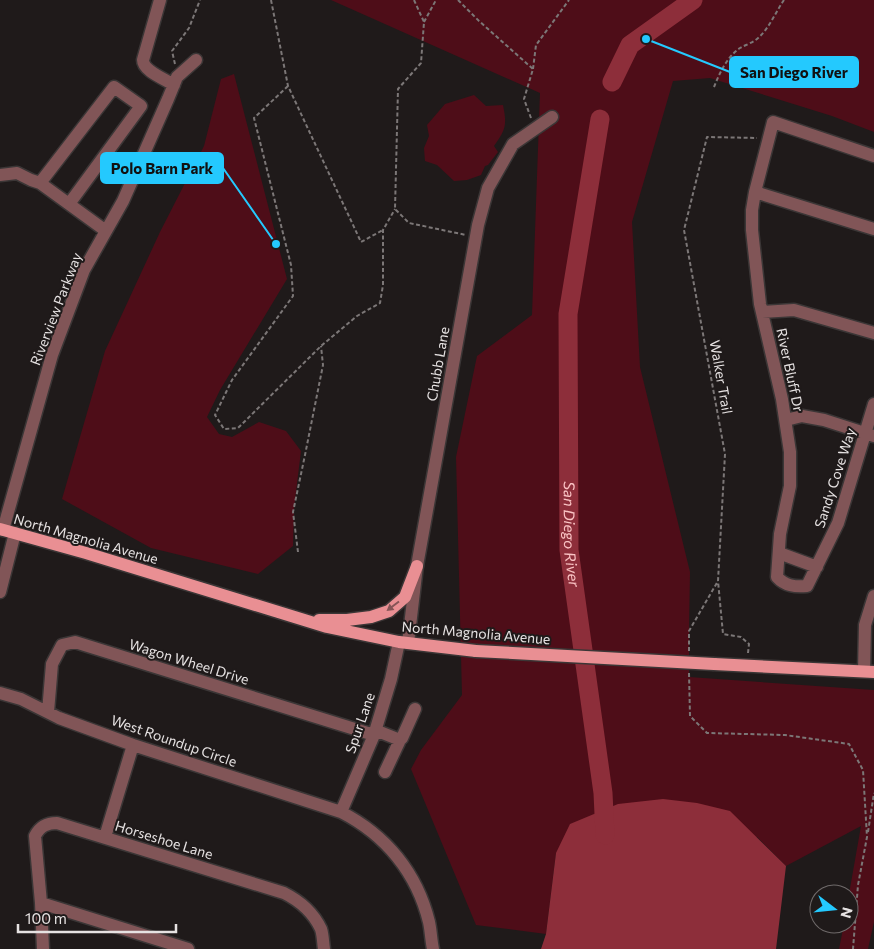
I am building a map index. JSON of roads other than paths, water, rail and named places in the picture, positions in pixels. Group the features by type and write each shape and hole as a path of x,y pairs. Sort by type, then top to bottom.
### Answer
{"main road":[{"name":"North Magnolia Avenue","path":"6,531 86,553 327,627 403,642 476,651 869,672"},
{"path":"304,620 348,620 371,617 389,611 405,597 417,566"}],"street":[{"path":"160,0 143,64 151,72 175,81"},
{"name":"Riverview Parkway","path":"0,592 6,531 52,355 84,270 123,201 175,81 196,60"},
{"path":"40,183 114,87 140,106 69,204"},
{"name":"Chubb Lane","path":"403,642 476,236 488,188 513,144 552,117"},
{"name":"River Bluff Dr","path":"807,586 788,586 777,577 780,534 790,486 790,452 786,420 762,312 756,274 752,210 773,122 874,156"},
{"path":"0,175 17,173 40,183 106,231"},
{"path":"755,192 874,229"},
{"path":"762,312 794,310 874,333"},
{"name":"Sandy Cove Way","path":"807,586 838,523 870,435 874,404"},
{"path":"786,420 802,416 824,420 870,435"},
{"path":"779,553 817,567"},
{"path":"869,672 865,625 874,596"},
{"name":"Wagon Wheel Drive","path":"48,712 52,664 62,646 75,642 400,740"},
{"name":"Spur Lane","path":"341,812 374,733 403,642"},
{"name":"West Roundup Circle","path":"0,693 21,699 58,718 341,812 356,820 386,844 407,870 417,889 429,923 433,949"},
{"path":"386,772 415,709"},
{"path":"105,837 133,744"},
{"name":"Horseshoe Lane","path":"41,903 35,836 38,830 50,823 57,823 284,893 298,900 311,913 321,930 324,949"},
{"path":"43,949 41,903 188,949"}],"waterway":[{"name":"San Diego River","path":"612,82 630,45 693,0"},
{"name":"San Diego River","path":"600,119 568,314 569,550 603,793 605,835"}],"place":[{"name":"San Diego River","path":"646,39"},
{"name":"Polo Barn Park","path":"276,244"}]}
